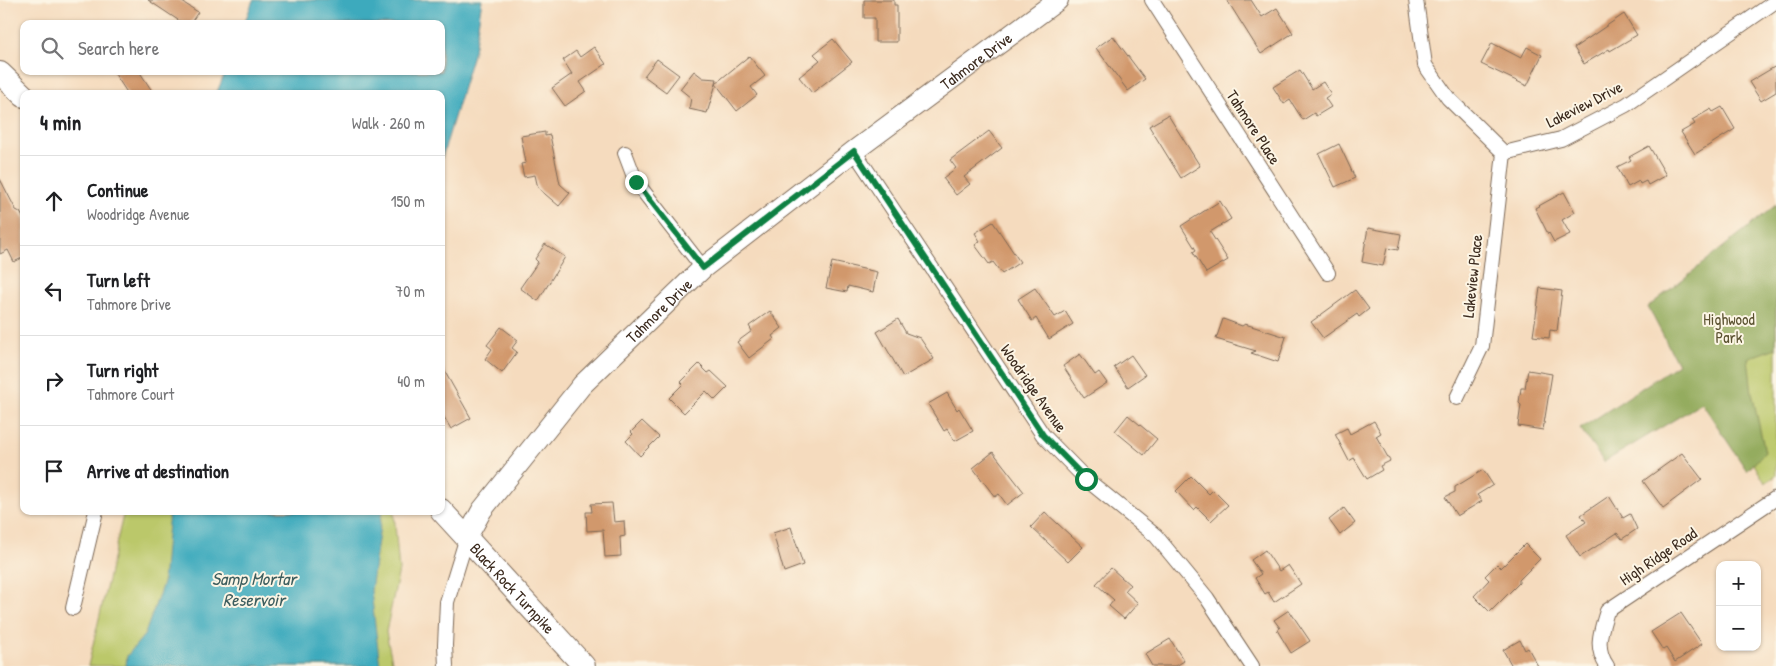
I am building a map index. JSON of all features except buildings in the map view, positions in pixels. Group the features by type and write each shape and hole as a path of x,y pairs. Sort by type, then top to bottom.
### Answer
{"main road":[{"path":"0,73 20,92"},
{"name":"Black Rock Turnpike","path":"445,514 584,666"}],"street":[{"name":"Tahmore Drive","path":"467,537 482,510 582,385 703,268 854,151 1058,0"},
{"name":"Tahmore Place","path":"1152,0 1328,273"},
{"path":"1416,0 1424,64 1448,98 1504,153"},
{"name":"Lakeview Drive","path":"1504,153 1561,139 1626,105 1776,1"},
{"name":"Woodridge Avenue","path":"854,151 1043,435 1086,479 1156,536 1207,598 1252,666"},
{"path":"625,153 636,182 703,268"},
{"name":"Lakeview Place","path":"1457,398 1482,346 1504,153"},
{"name":"High Ridge Road","path":"1607,666 1603,660 1598,637 1607,611 1776,498"},
{"path":"73,608 95,515"},
{"path":"446,666 447,602 467,537"}],"green space":[{"path":"1776,205 1776,348 1748,358 1752,393 1765,452 1747,471 1702,403 1604,462 1580,429 1678,364 1648,307"},
{"name":"Highwood Park","path":"1776,237 1776,476 1765,483 1667,314"},
{"name":"Samp Mortar Reservoir","path":"123,515 394,515 399,570 386,632 393,666 88,666"}],"water":[{"path":"253,0 482,0 474,51 445,148 445,90 218,90 224,75 445,75 445,20 246,20"},
{"name":"Samp Mortar Reservoir","path":"169,515 381,515 371,591 380,666 126,666 127,656 145,634 163,583"}],"route":[{"path":"636,182 703,268 854,151 1043,435 1086,479"}]}
